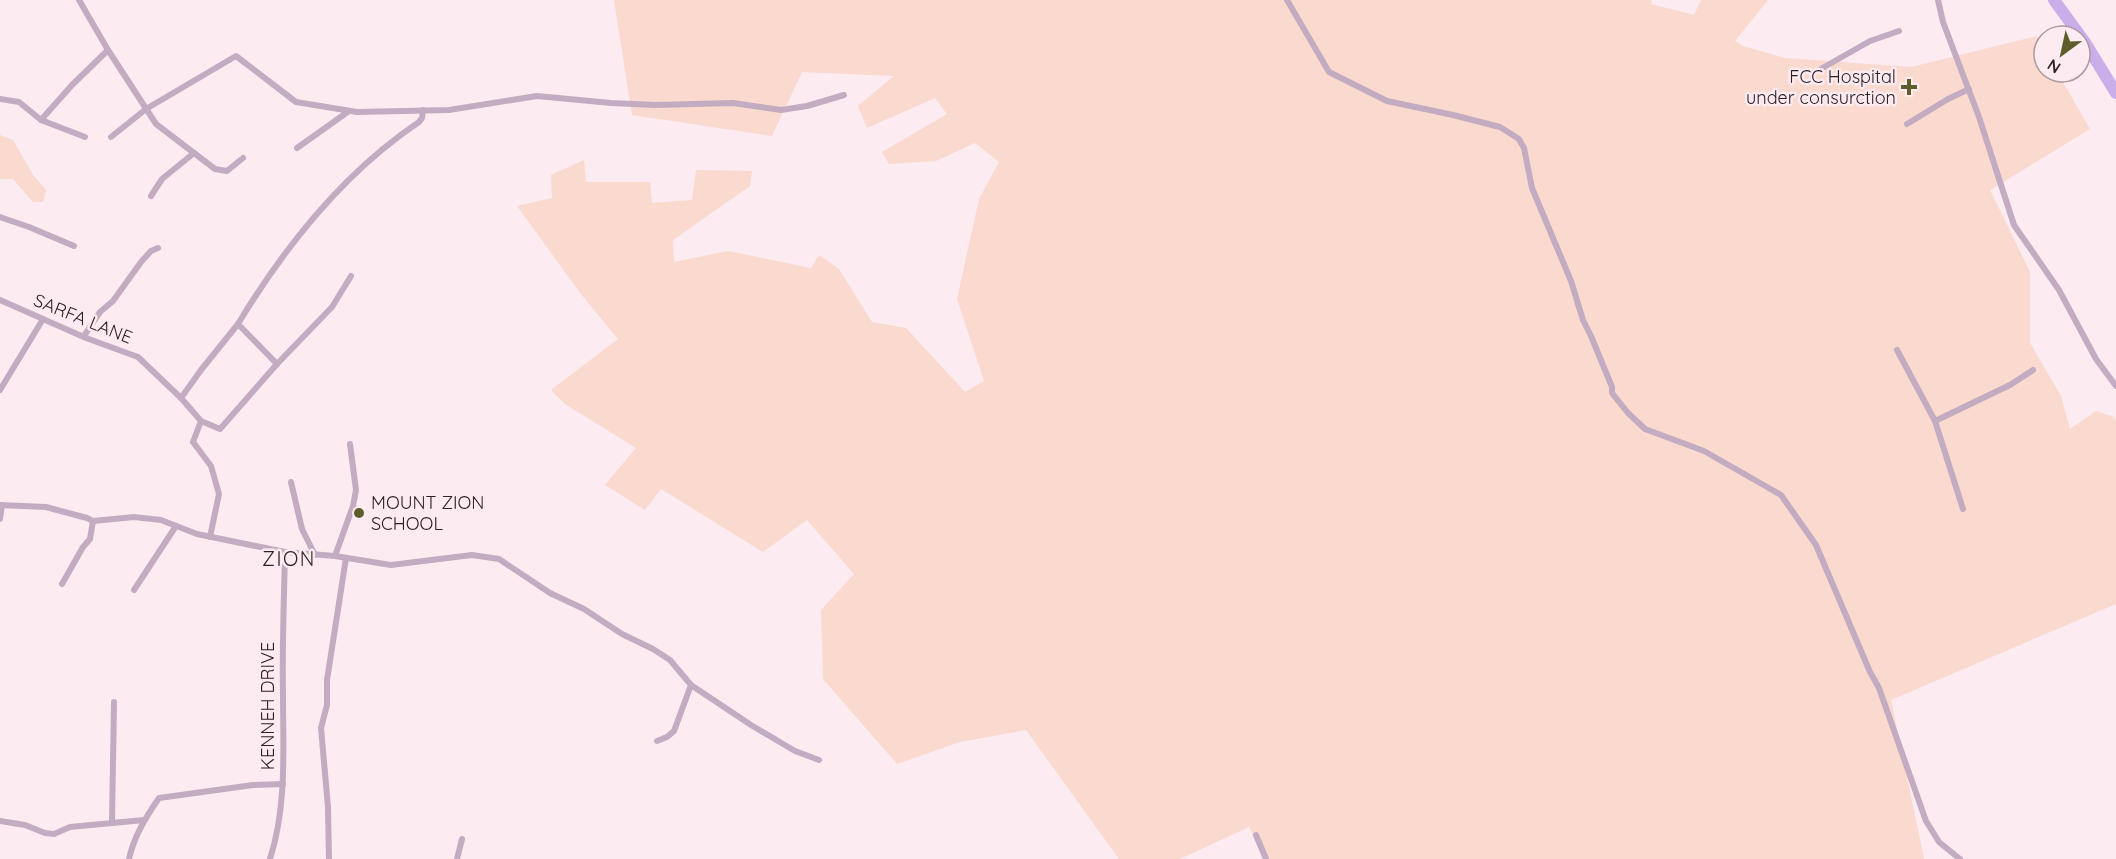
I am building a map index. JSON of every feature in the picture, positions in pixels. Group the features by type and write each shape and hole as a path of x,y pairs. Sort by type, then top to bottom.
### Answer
{"street":[{"path":"79,0 156,124 215,169 223,172 243,158"},
{"path":"1287,0 1329,72 1387,101 1500,127 1519,139 1524,148 1532,188 1570,280 1583,320 1592,336 1612,387 1612,393 1645,429 1704,451 1781,495 1816,545 1861,652 1879,688 1926,820 1939,842 1960,859"},
{"path":"1938,0 1943,22 1969,89 2014,225 2060,290 2096,359 2116,386"},
{"path":"1819,70 1870,41 1899,31"},
{"path":"41,120 72,85 108,50"},
{"path":"111,137 146,109 236,56 296,102 349,111 449,110 537,96 657,105 733,103 781,110 807,106 844,95"},
{"path":"1907,124 1969,89"},
{"path":"0,99 19,102 41,120 85,137"},
{"path":"181,398 238,324 261,285 307,225 386,144 419,122 423,110"},
{"path":"297,148 349,111"},
{"path":"151,196 162,179 194,153"},
{"path":"0,217 74,246"},
{"path":"84,336 100,312 113,301 150,251 158,248"},
{"path":"210,537 219,494 211,466 193,442 201,421 220,429 277,364 332,307 351,276"},
{"name":"SARFA LANE","path":"0,300 138,357 181,398 201,421"},
{"path":"0,390 43,319"},
{"path":"238,324 277,364"},
{"path":"1897,350 1935,421 1963,509"},
{"path":"1935,421 2010,385 2033,369"},
{"path":"334,556 353,506 356,490 350,444"},
{"path":"291,482 302,529 315,555"},
{"path":"0,519 1,505 46,507 93,521 134,518 161,520 210,537 285,552 334,556 391,565 472,555 499,559 550,593 584,609 622,634 670,660 691,685 751,725 795,751 819,760"},
{"path":"62,584 90,539 93,521"},
{"path":"134,590 176,526"},
{"name":"KENNEH DRIVE","path":"270,859 278,836 283,784 282,661 285,552"},
{"path":"328,859 328,807 321,728 327,705 327,680 346,558"},
{"path":"657,741 674,731 691,685"},
{"path":"112,822 114,702"},
{"path":"129,859 132,846 144,820 159,798 253,785 283,784"},
{"path":"0,821 26,825 45,833 54,834 70,826 144,820"},
{"path":"1256,835 1266,859"},
{"path":"457,859 462,839"}],"shaded area":[{"path":"614,0 1652,0 1651,4 1694,15 1701,0 1768,0 1735,41 1743,46 1785,58 1911,67 2032,37 2032,84 2064,84 2090,129 1990,190 2030,272 2030,343 2061,396 2070,429 2096,411 2114,417 2116,421 2116,604 1891,700 1924,859 1265,859 1249,827 1180,859 1119,859 1026,730 960,742 897,764 823,679 821,610 854,574 807,520 763,552 661,489 645,510 605,485 636,448 565,404 551,390 618,339 581,294 517,206 552,198 551,175 584,160 586,182 650,182 652,203 692,200 696,170 752,171 750,186 673,240 674,262 728,251 811,268 819,255 839,269 872,322 906,328 965,392 984,381 957,299 979,199 999,162 975,143 936,161 889,164 882,152 947,114 935,98 867,128 858,106 894,76 802,72 772,136 632,115"},
{"path":"0,135 13,140 33,175 46,190 43,202 33,202 13,179 0,179"}],"waterway":[{"path":"2054,0 2084,41 2116,93"}],"place":[{"name":"FCC Hospital under consurction","path":"1909,87"},
{"name":"MOUNT ZION SCHOOL","path":"359,513"}],"district":[{"name":"ZION","path":"289,559"}]}
